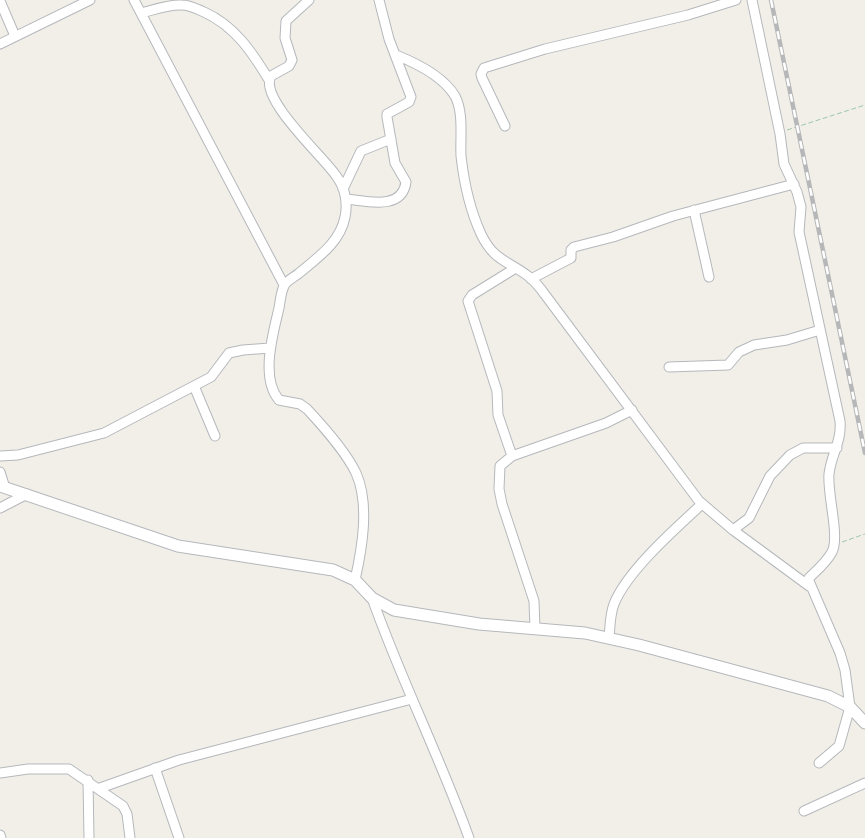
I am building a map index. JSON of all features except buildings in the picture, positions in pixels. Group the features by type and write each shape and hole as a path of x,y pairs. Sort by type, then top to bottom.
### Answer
{"street":[{"path":"0,44 90,0"},
{"path":"134,0 284,285"},
{"path":"269,80 271,76 291,63 284,25 309,0"},
{"path":"346,199 390,202 402,195 406,182 395,163 387,114 409,102 411,97 379,0"},
{"path":"505,126 482,78 481,74 484,68 544,49 688,15 736,0"},
{"path":"752,0 780,134 782,156 801,207 799,232 840,421 840,440 832,458 829,476 834,545 823,566 809,578 809,586 840,653 845,670 850,707 839,746 819,763"},
{"path":"0,1 15,36"},
{"path":"141,13 181,4 188,5 211,16 232,30 249,47 269,80 279,106 297,134 332,170 343,189 346,199 345,219 330,247 284,285 270,348 272,386 276,396 283,402 300,404 307,409 356,474 363,500 363,517 355,580"},
{"path":"396,55 424,69 451,90 455,97 459,112 464,181 470,204 488,247 498,258 531,279 702,504 733,530 809,586"},
{"path":"343,189 361,151 391,139"},
{"path":"531,279 571,258 571,250 574,247 613,237 694,210 794,184"},
{"path":"694,210 709,277"},
{"path":"512,456 498,415 497,391 468,299 514,269"},
{"path":"669,367 728,365 739,352 754,345 787,340 820,330"},
{"path":"0,456 18,455 104,433 214,374 229,354 243,350 270,348"},
{"path":"194,386 215,436"},
{"path":"535,629 534,601 504,517 499,489 500,466 512,456 606,423 632,410"},
{"path":"733,530 749,518 770,476 790,455 803,448 837,448"},
{"path":"0,472 2,487 178,546 315,565 333,570 355,580 372,598 394,610 479,624 586,633 609,638 818,693 850,707 865,723"},
{"path":"0,508 27,494"},
{"path":"609,638 613,607 623,586 662,543 702,504"},
{"path":"372,598 390,650 450,786 469,838"},
{"path":"100,788 155,768 412,699"},
{"path":"0,773 61,768 74,771 123,806 127,814 130,838"},
{"path":"155,768 179,838"},
{"path":"88,780 89,838"},
{"path":"804,811 865,783"}],"path":[{"path":"780,134 803,123 865,105"},
{"path":"834,545 865,534"}],"railway":[{"path":"771,0 865,453"}]}
